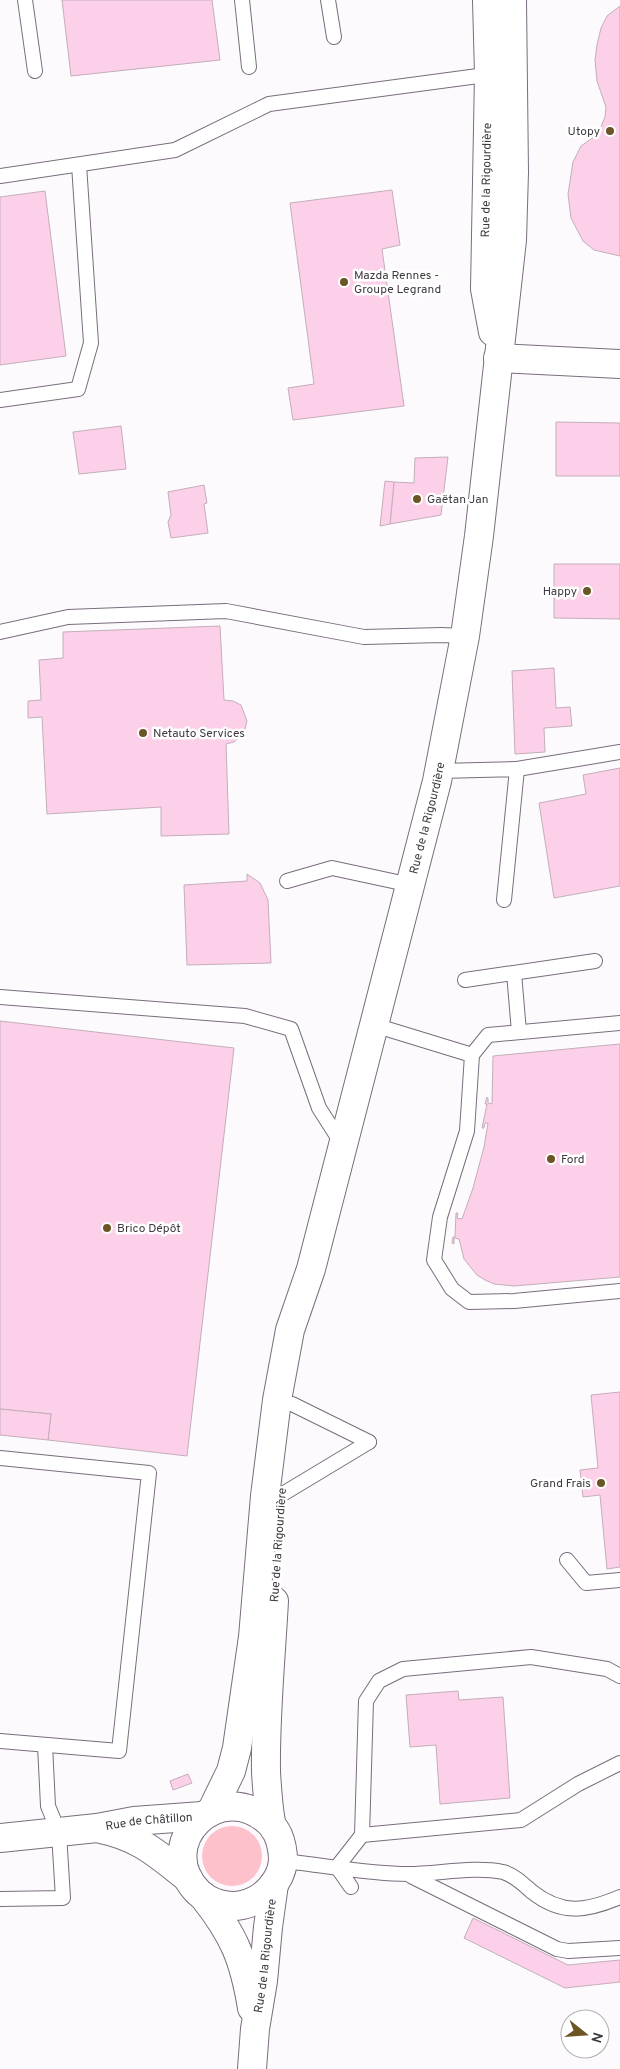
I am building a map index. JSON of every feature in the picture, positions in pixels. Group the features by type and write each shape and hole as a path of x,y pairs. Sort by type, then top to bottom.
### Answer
{"street":[{"name":"Rue de la Rigourdière","path":"207,1813 231,1771 237,1748 253,1637 265,1496 276,1400 290,1330 310,1269 411,885 439,771 465,636 512,240 501,73 487,0"},
{"name":"Rue de la Rigourdière","path":"501,73 512,0"},
{"path":"498,358 620,364"},
{"name":"Rue de la Rigourdière","path":"271,1824 266,1773 281,1495 310,1269"},
{"path":"222,1807 244,1807 263,1816 271,1824 278,1835 282,1848 278,1873 265,1894 254,1901 242,1905 228,1906 215,1902 195,1887 183,1856 184,1845 194,1824 207,1813 222,1807"},
{"name":"Rue de Châtillon","path":"0,1838 97,1828 134,1821 207,1813"},
{"name":"Rue de Châtillon","path":"97,1828 130,1837 148,1847 195,1887"},
{"name":"Rue de la Rigourdière","path":"252,2069 268,1927 278,1873"},
{"name":"Rue de la Rigourdière","path":"195,1887 221,1919 232,1936 241,1956 248,1983 255,2029"}],"lane":[{"path":"25,0 35,71"},
{"path":"242,0 249,67"},
{"path":"328,0 334,36"},
{"path":"0,176 175,150 269,104 501,73"},
{"path":"0,400 78,389 90,343 79,165"},
{"path":"0,632 68,617 226,611 364,637 465,636"},
{"path":"439,771 516,770 620,752"},
{"path":"504,900 516,770"},
{"path":"287,881 332,868 411,885"},
{"path":"465,980 596,961"},
{"path":"514,973 519,1032"},
{"path":"0,997 244,1016 291,1030 319,1108 342,1144"},
{"path":"620,1024 488,1035 472,1054 467,1131 440,1217 434,1260 452,1290 469,1302 514,1301 620,1291"},
{"path":"374,1025 472,1054"},
{"path":"281,1495 369,1442 292,1404"},
{"path":"0,1458 149,1473 119,1751 0,1741"},
{"path":"567,1560 586,1583 620,1580"},
{"path":"337,1867 362,1835 366,1701 379,1681 402,1669 531,1657 607,1669 620,1676"},
{"path":"0,1899 63,1898 59,1832 48,1806 45,1745"},
{"path":"362,1835 521,1820 578,1784 620,1763"},
{"path":"337,1867 352,1887"},
{"path":"278,1873 337,1867 372,1873 408,1874 484,1870 505,1872 512,1875 542,1898 571,1909 592,1908 618,1898"},
{"path":"408,1874 557,1949 568,1951 620,1948"}],"shaded area":[{"path":"232,1826 244,1828 257,1839 262,1856 260,1868 249,1881 232,1886 220,1884 207,1873 202,1856 204,1844 215,1831"}],"building":[{"path":"62,0 212,0 220,60 71,76"},
{"name":"Utopy","path":"620,6 620,256 594,250 583,241 571,218 568,194 573,162 581,146 598,134 605,117 606,107 597,81 595,60 597,45 601,28 607,16"},
{"name":"Mazda Rennes - Groupe Legrand","path":"392,190 400,245 382,249 404,406 293,420 288,388 314,384 290,203"},
{"path":"45,191 66,356 0,365 0,197"},
{"path":"556,422 620,423 620,476 556,476"},
{"path":"121,426 126,469 79,474 73,432"},
{"name":"Gaëtan Jan","path":"448,457 441,515 390,524 394,482 414,483 415,458"},
{"path":"385,481 394,482 390,524 380,526"},
{"path":"204,485 207,503 204,504 208,533 171,538 168,522 171,515 168,492"},
{"name":"Happy","path":"554,564 620,564 620,619 554,618"},
{"name":"Netauto Services","path":"220,626 224,700 233,701 241,705 247,721 241,736 234,742 226,744 229,834 161,836 161,807 47,814 42,717 28,718 28,701 41,700 39,660 63,658 63,632"},
{"path":"554,668 556,708 570,707 572,726 544,728 545,752 515,754 512,671"},
{"path":"620,768 620,886 554,898 539,803 586,794 583,775"},
{"path":"247,874 260,883 268,900 271,963 187,965 184,885 247,881"},
{"name":"Brico Dépôt","path":"0,1021 234,1048 187,1456 48,1440 51,1414 0,1409"},
{"name":"Ford","path":"620,1044 620,1277 514,1286 494,1284 485,1280 477,1275 464,1259 459,1239 454,1238 454,1244 452,1243 453,1237 455,1237 456,1213 458,1213 457,1218 462,1219 484,1147 488,1123 485,1123 484,1128 482,1128 487,1097 488,1103 492,1104 493,1056"},
{"name":"Grand Frais","path":"620,1392 620,1567 607,1569 600,1495 583,1497 580,1470 598,1468 591,1395"},
{"path":"0,1409 51,1414 48,1440 0,1435"},
{"path":"458,1691 459,1700 503,1697 510,1798 440,1804 436,1745 410,1747 406,1695"},
{"path":"188,1774 192,1783 173,1790 170,1781"},
{"path":"473,1918 568,1965 620,1960 620,1982 565,1988 464,1938"}],"place":[{"name":"Utopy","path":"610,131"},
{"name":"Mazda Rennes - Groupe Legrand","path":"344,282"},
{"name":"Gaëtan Jan","path":"417,499"},
{"name":"Happy","path":"587,591"},
{"name":"Netauto Services","path":"143,733"},
{"name":"Ford","path":"551,1159"},
{"name":"Brico Dépôt","path":"107,1228"},
{"name":"Grand Frais","path":"601,1483"}]}
